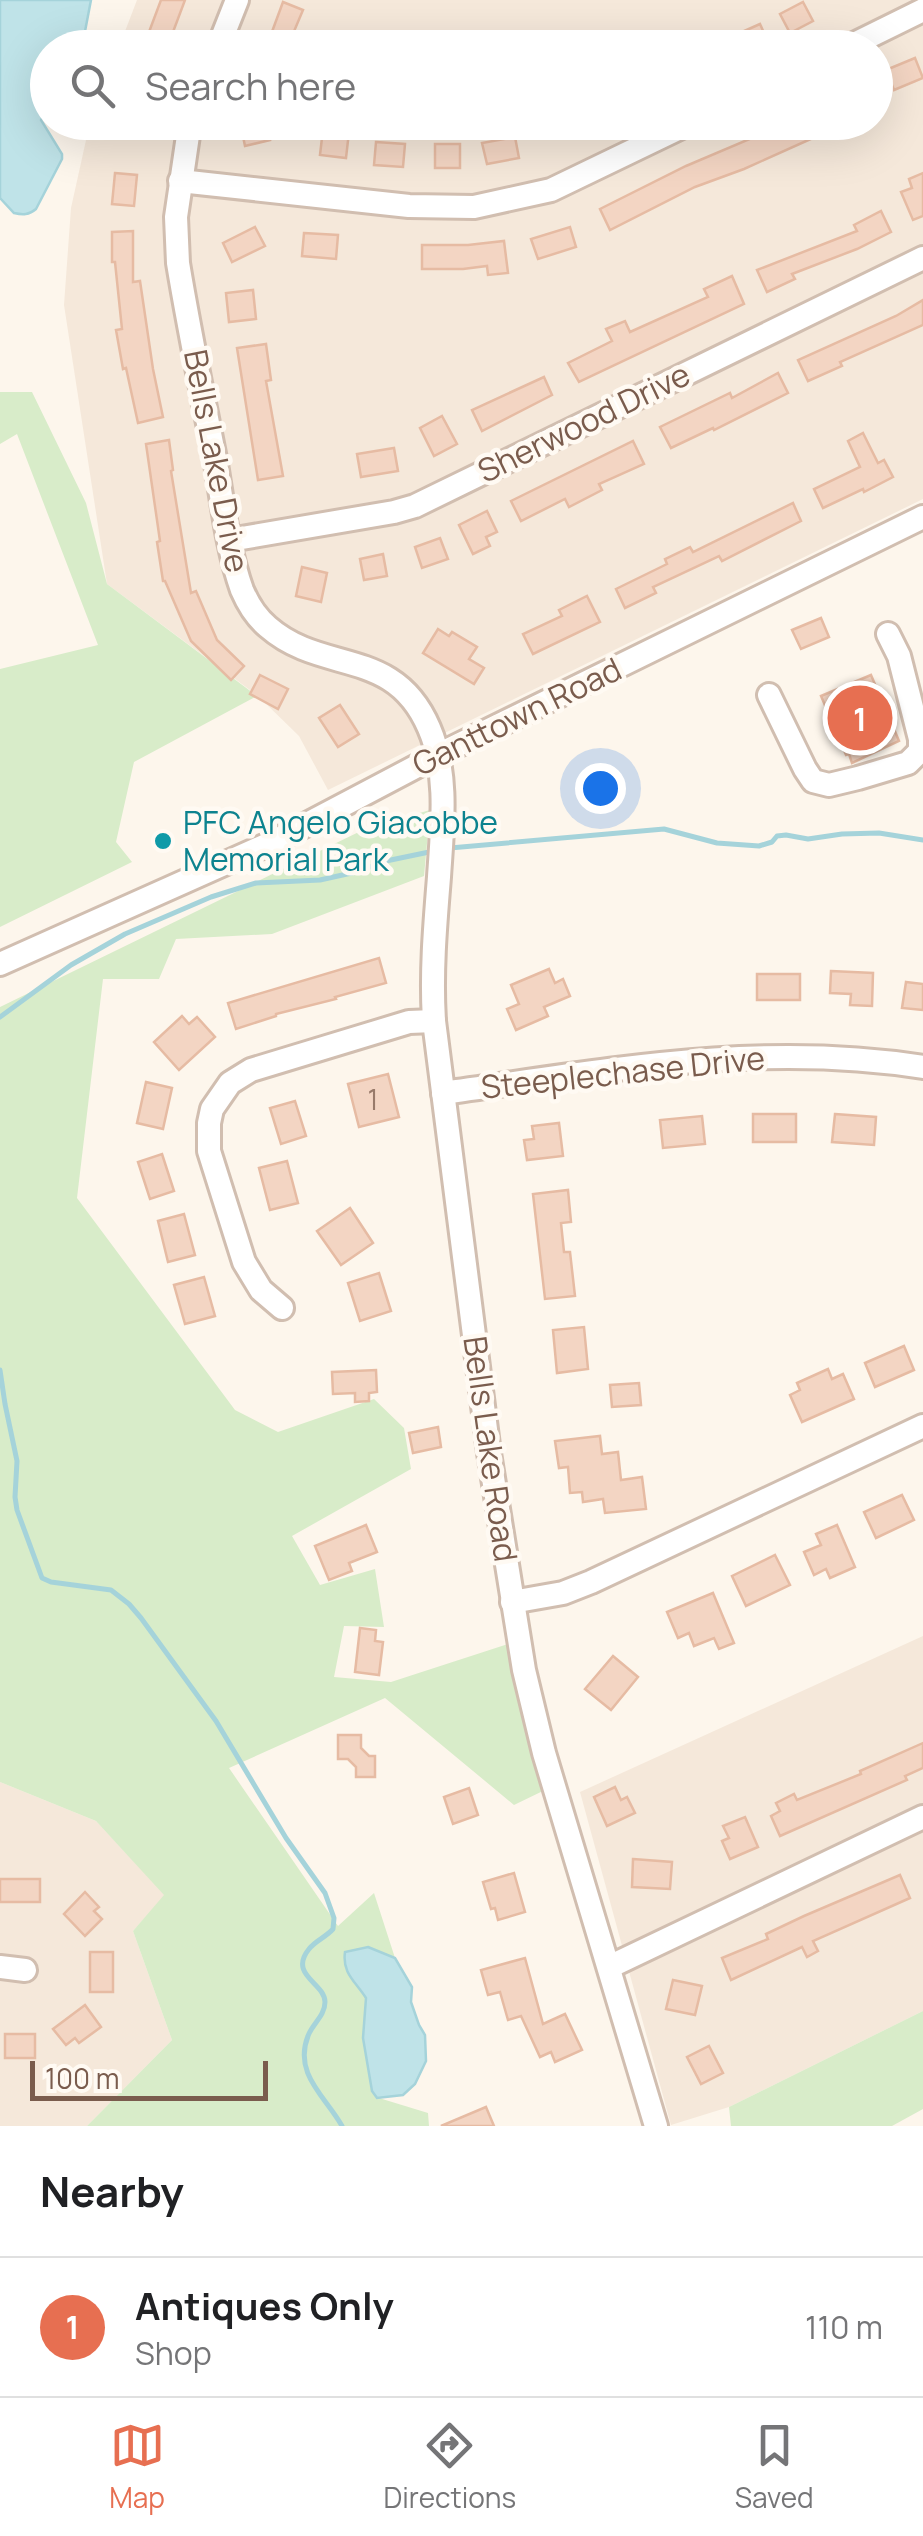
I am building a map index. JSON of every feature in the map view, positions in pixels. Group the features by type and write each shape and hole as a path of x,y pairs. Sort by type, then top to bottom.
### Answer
{"street":[{"path":"225,30 237,0"},
{"path":"882,30 923,10"},
{"name":"Bells Lake Drive","path":"187,140 176,217 178,263 230,540 244,595 266,626 280,636 306,649 368,668 399,684 414,700 430,728 438,755"},
{"path":"180,181 409,206 474,207 534,196 564,185 655,140"},
{"name":"Sherwood Drive","path":"230,540 415,506 923,258"},
{"name":"Ganttown Road","path":"0,964 273,842 438,755 923,518"},
{"path":"769,695 813,781 829,785 908,762 920,751 920,739 899,656 888,634"},
{"name":"Bells Lake Road","path":"438,755 442,836 432,970 434,1021 486,1434 512,1602 536,1722 656,2126"},
{"path":"282,1308 261,1290 244,1262 209,1151 212,1109 230,1084 252,1070 409,1022 434,1021"},
{"name":"Steeplechase Drive","path":"442,1093 740,1057 846,1059 923,1067"},
{"path":"512,1602 575,1589 923,1426"},
{"path":"608,1966 923,1817"},
{"path":"0,1968 26,1970"}],"shaded area":[{"path":"137,0 923,0 923,499 328,790 299,736 258,696 107,584 64,305 71,208 86,140 893,140 893,30 126,30"},
{"path":"923,1636 923,2011 729,2107 671,2125 580,1792"},
{"path":"0,1782 96,1821 165,1895 133,1931 172,2040 87,2126 0,2126"}],"green space":[{"path":"0,392 32,392 86,503 107,584 257,696 134,762 116,842 132,862 0,927 0,669 98,645 17,434 0,444"},
{"path":"430,810 424,876 272,934 176,939 159,979 103,979 77,1198 235,1410 278,1432 374,1399 404,1428 411,1469 292,1536 320,1585 375,1569 384,1627 344,1626 334,1677 391,1682 508,1644 547,1789 514,1805 385,1698 229,1768 338,1926 374,1893 395,1958 388,2096 379,2098 428,2113 429,2126 87,2126 172,2040 133,1931 164,1895 96,1821 0,1782 0,1007 367,828"},
{"path":"923,2011 923,2109 892,2126 731,2126 729,2107"}],"water":[{"path":"0,0 91,0 85,30 30,30 30,140 53,140 62,159 36,209 26,214 14,213 0,198"},
{"path":"368,1947 395,1958 412,1987 411,2002 425,2035 426,2061 415,2084 403,2095 377,2098 372,2091 363,2038 366,1998 345,1966 345,1952"}],"building":[{"path":"161,0 185,0 174,30 150,30"},
{"path":"283,2 303,10 295,30 273,30"},
{"path":"803,2 813,21 788,30 780,14"},
{"path":"915,58 923,78 894,90 893,67"},
{"path":"244,140 270,140 245,146"},
{"path":"322,140 348,140 346,158 320,155"},
{"path":"516,140 519,158 487,164 482,143"},
{"path":"747,140 808,140 695,187 610,230 600,209"},
{"path":"376,142 405,144 403,167 374,165"},
{"path":"435,144 460,144 460,168 435,168"},
{"path":"115,173 137,175 134,206 112,204"},
{"path":"923,173 923,216 913,220 901,192 912,188 909,179"},
{"path":"881,211 891,232 792,274 795,279 767,292 757,270 857,231 854,225"},
{"path":"255,227 265,246 232,262 223,243"},
{"path":"570,227 576,247 538,259 531,239"},
{"path":"133,231 133,282 140,281 163,417 138,423 116,330 122,329 112,262 112,232"},
{"path":"304,233 338,235 336,259 302,256"},
{"path":"504,241 508,273 488,275 487,266 422,269 422,245"},
{"path":"732,276 744,304 579,382 568,363 612,341 606,329 625,321 630,332 708,297 704,289"},
{"path":"253,290 256,319 229,322 226,293"},
{"path":"923,300 923,325 840,362 842,366 808,381 798,360"},
{"path":"266,344 271,380 266,381 283,476 258,480 237,348"},
{"path":"778,373 788,393 671,448 660,427 730,393 732,398"},
{"path":"544,377 552,395 482,431 472,410"},
{"path":"442,416 457,444 434,456 420,428"},
{"path":"863,433 878,463 884,460 893,477 823,508 814,489 860,467 848,441"},
{"path":"169,440 191,593 196,591 217,640 244,666 231,680 191,641 163,581 146,444"},
{"path":"633,441 644,464 599,484 602,490 569,507 565,499 521,521 511,501"},
{"path":"394,448 398,471 361,477 357,454"},
{"path":"793,503 801,521 722,561 719,556 653,587 656,593 625,608 616,589 667,564 665,559 690,547 693,552"},
{"path":"487,511 497,532 486,537 490,546 473,554 459,525"},
{"path":"440,538 448,559 422,568 415,547"},
{"path":"383,554 387,576 364,580 360,559"},
{"path":"302,567 327,573 321,602 296,596"},
{"path":"587,596 600,622 533,654 523,634 562,616 559,610"},
{"path":"821,618 829,637 801,649 792,630"},
{"path":"438,629 449,636 452,632 477,647 469,659 484,668 474,684 423,653"},
{"path":"260,675 288,689 278,709 250,694"},
{"path":"871,675 899,741 852,763 821,696"},
{"path":"340,705 359,734 338,747 319,718"},
{"path":"379,958 386,983 236,1029 228,1003"},
{"path":"549,969 555,983 563,979 570,996 544,1007 548,1016 516,1030 507,1009 519,1004 511,985"},
{"path":"831,971 873,973 872,1006 850,1005 851,994 830,993"},
{"path":"757,974 800,974 800,1000 757,1000"},
{"path":"906,982 923,984 923,1010 902,1008"},
{"path":"182,1016 189,1024 197,1017 215,1037 179,1070 154,1042"},
{"path":"388,1074 399,1117 359,1127 348,1084"},
{"path":"146,1082 172,1088 163,1129 137,1123"},
{"path":"295,1101 306,1136 281,1144 270,1108"},
{"path":"753,1114 796,1114 796,1142 753,1142"},
{"path":"835,1114 876,1117 874,1145 832,1142"},
{"path":"702,1116 705,1144 663,1148 660,1120"},
{"path":"559,1123 563,1156 527,1160 524,1140 534,1139 532,1126"},
{"path":"162,1154 174,1191 150,1199 138,1162"},
{"path":"287,1161 298,1203 270,1210 259,1168"},
{"path":"568,1190 571,1222 561,1223 564,1252 570,1252 575,1296 545,1299 533,1194"},
{"path":"350,1208 373,1243 341,1265 317,1231"},
{"path":"184,1214 195,1255 168,1262 158,1221"},
{"path":"379,1273 391,1311 360,1321 348,1283"},
{"path":"204,1277 215,1316 185,1324 174,1285"},
{"path":"584,1327 588,1369 557,1373 553,1330"},
{"path":"904,1346 914,1370 875,1387 865,1363"},
{"path":"828,1369 832,1379 843,1374 854,1399 802,1422 790,1395 800,1390 797,1383"},
{"path":"376,1370 377,1392 369,1393 369,1401 355,1402 355,1393 333,1394 332,1372"},
{"path":"639,1383 641,1405 612,1407 610,1385"},
{"path":"438,1427 441,1447 413,1453 409,1433"},
{"path":"600,1436 602,1454 618,1452 621,1480 642,1477 646,1509 605,1513 603,1499 583,1502 582,1492 570,1493 568,1467 559,1468 555,1441"},
{"path":"902,1495 914,1520 876,1538 864,1512"},
{"path":"366,1525 377,1552 349,1563 352,1571 329,1580 315,1546"},
{"path":"837,1525 855,1567 830,1578 826,1569 814,1575 804,1552 821,1545 816,1534"},
{"path":"775,1555 790,1585 746,1606 732,1576"},
{"path":"713,1593 734,1643 719,1649 714,1638 694,1646 689,1633 678,1638 667,1612"},
{"path":"360,1628 376,1630 375,1641 383,1642 379,1675 355,1672"},
{"path":"613,1656 638,1677 611,1710 585,1689"},
{"path":"338,1735 361,1735 361,1748 375,1756 375,1777 356,1777 356,1767 348,1759 338,1759"},
{"path":"923,1743 923,1768 905,1776 907,1780 780,1836 771,1816 780,1811 776,1803 794,1794 797,1800 861,1774 860,1771"},
{"path":"615,1787 621,1800 627,1797 635,1813 607,1826 594,1797"},
{"path":"469,1788 478,1815 453,1824 444,1797"},
{"path":"745,1817 758,1847 730,1859 722,1841 729,1838 723,1826"},
{"path":"633,1859 672,1862 670,1889 632,1887"},
{"path":"514,1873 525,1912 498,1920 483,1882"},
{"path":"900,1875 910,1898 813,1941 818,1951 807,1957 802,1947 731,1980 722,1958 768,1939 766,1934 804,1916"},
{"path":"0,1879 40,1879 40,1902 0,1902"},
{"path":"85,1892 99,1907 94,1911 102,1919 85,1936 64,1914"},
{"path":"90,1952 113,1952 113,1992 90,1992"},
{"path":"525,1958 543,2024 565,2014 582,2050 555,2062 551,2052 540,2057 521,2016 508,2020 500,1992 488,1995 481,1970"},
{"path":"673,1980 702,1986 695,2015 666,2009"},
{"path":"85,2005 101,2027 79,2043 75,2038 66,2045 53,2029"},
{"path":"5,2034 35,2034 35,2058 5,2058"},
{"path":"709,2046 723,2073 701,2084 687,2057"},
{"path":"486,2107 494,2126 441,2126"}],"waterway":[{"path":"450,848 664,829 717,843 759,846 786,835 808,839 879,833 923,840"},
{"path":"0,1017 71,965 125,934 211,897 256,883 320,880 434,851"},
{"path":"0,1370 17,1461 17,1510 42,1578 111,1590 129,1604 216,1721 286,1838 325,1893 334,1918 333,1929 309,1949 303,1966 325,2002 304,2050 308,2074 342,2126"}],"place":[{"name":"Antiques Only","path":"860,718"},
{"name":"PFC Angelo Giacobbe Memorial Park","path":"163,841"}]}
